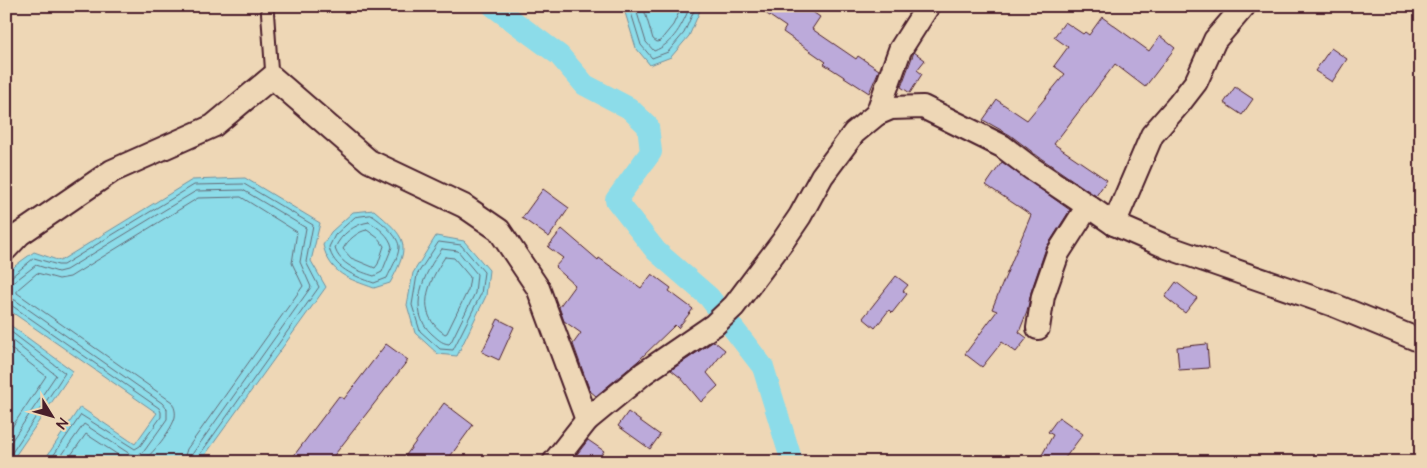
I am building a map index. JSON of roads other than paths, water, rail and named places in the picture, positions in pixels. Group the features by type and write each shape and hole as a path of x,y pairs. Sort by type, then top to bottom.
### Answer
{"street":[{"path":"877,114 900,50 928,6"},
{"path":"1114,224 1152,136 1196,82 1215,40 1244,6"},
{"path":"6,249 20,234 112,171 213,126 272,76 368,161 464,206 499,230 538,288 587,420"},
{"path":"554,462 587,420 644,373 714,325 734,306 783,241 800,216 822,176 854,133 877,114 891,108 923,106 1002,146 1114,224 1167,246 1331,304 1421,341"},
{"path":"1038,328 1044,296 1058,253 1088,206"}],"lane":[{"path":"267,6 272,76"}],"water":[{"path":"623,6 702,6 689,36 671,57 650,65 636,48"},
{"path":"245,178 320,223 311,261 326,287 200,462 43,462 80,407 135,444 157,413 6,308 8,274 34,252 60,261 192,180"},
{"path":"374,210 399,235 403,250 397,270 390,283 374,288 356,282 336,269 330,263 323,245 331,232 353,212"},
{"path":"436,236 464,241 489,270 486,296 457,356 438,354 415,333 407,305 413,273"},
{"path":"6,322 73,371 11,462 6,462"}],"waterway":[{"path":"493,6 559,55 585,85 629,108 648,126 651,152 616,200 656,251 709,297 763,367 792,462"}]}
